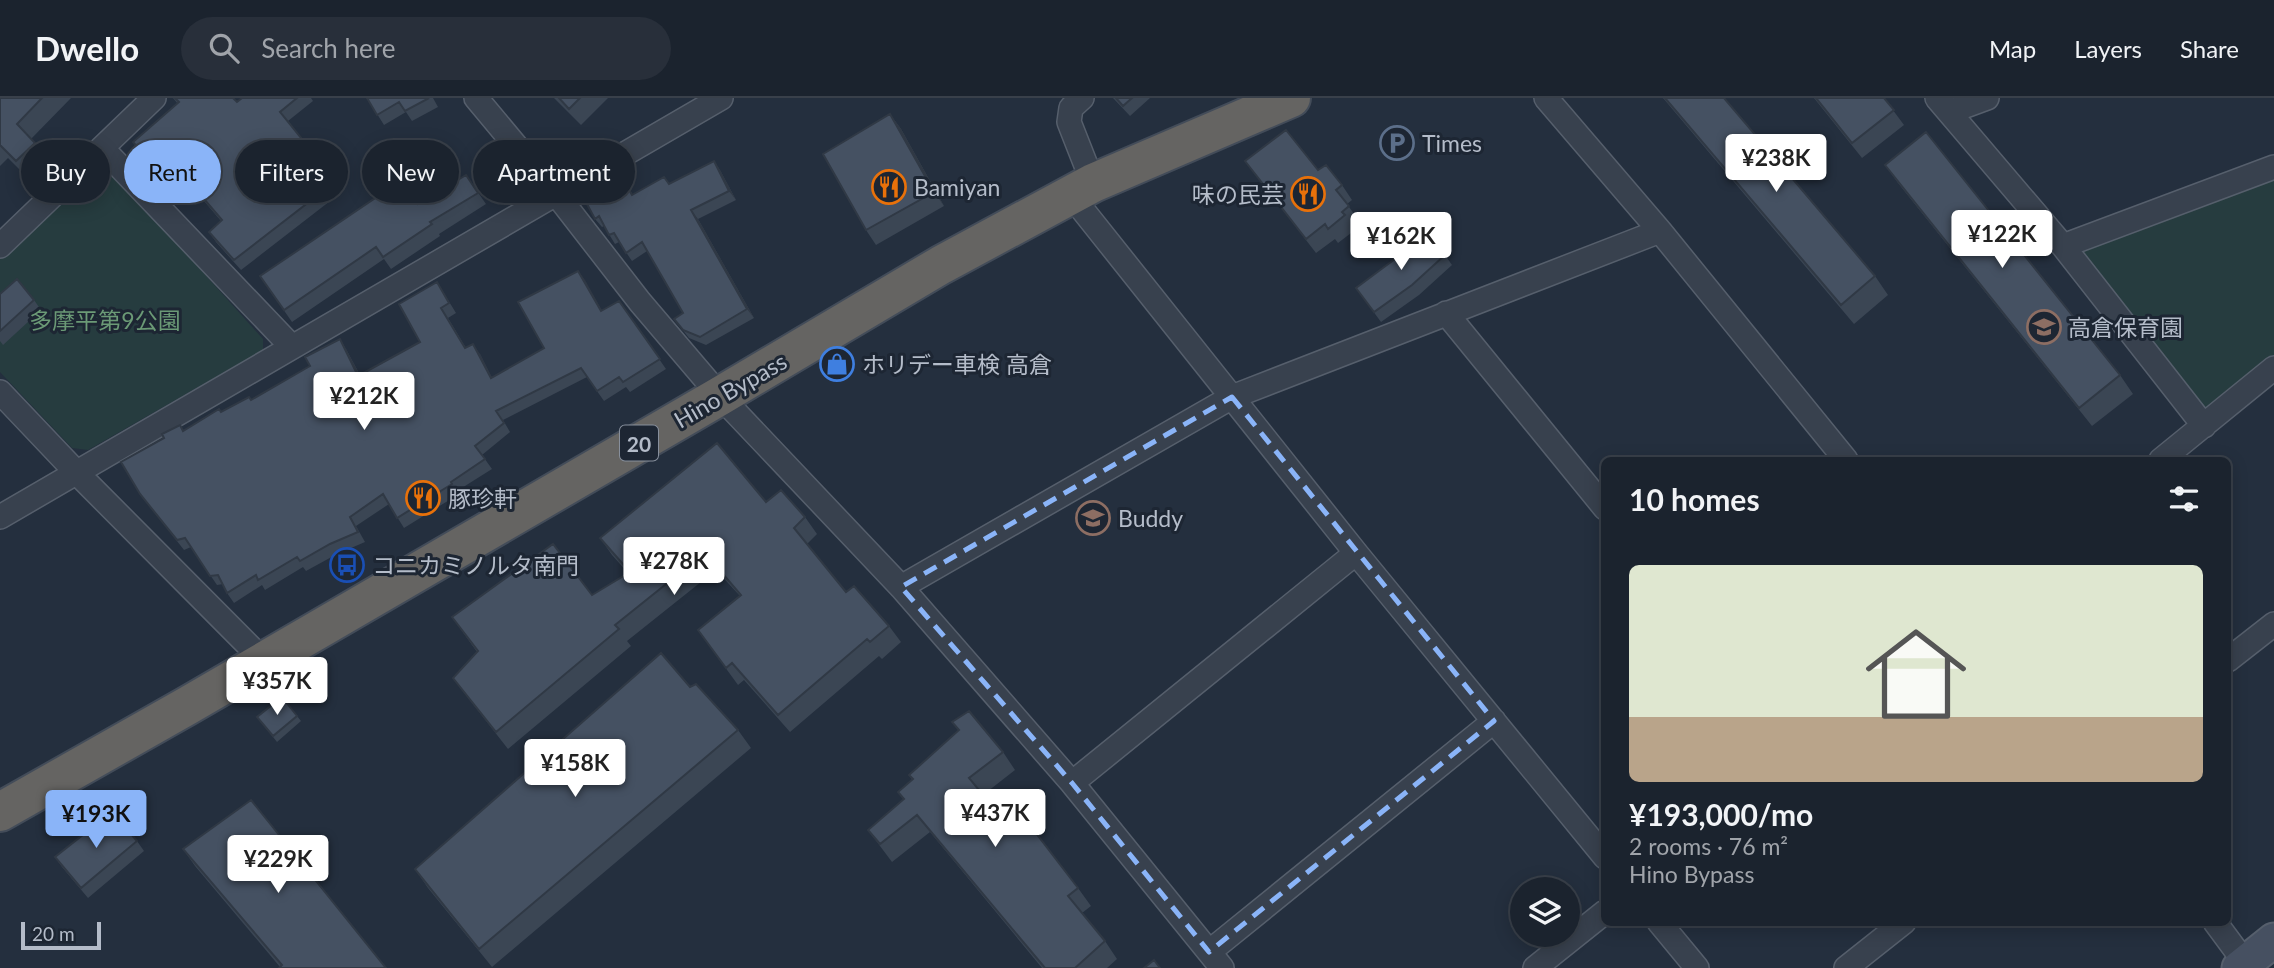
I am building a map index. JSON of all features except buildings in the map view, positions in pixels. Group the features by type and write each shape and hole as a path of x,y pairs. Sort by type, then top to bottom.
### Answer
{"highway":[{"name":"Hino Bypass","path":"0,812 187,706 941,265 1082,189 1291,98"}],"main road":[{"path":"2244,966 2274,940"}],"street":[{"path":"110,140 154,98"},
{"path":"476,98 511,140"},
{"path":"635,149 722,98"},
{"path":"1082,98 1071,108 1069,122 1082,189 1232,397 1601,852"},
{"path":"1546,98 1660,231 1844,457"},
{"path":"1943,105 1987,98"},
{"path":"1943,105 2063,246 2204,426"},
{"path":"110,156 292,347"},
{"path":"2063,246 2274,167"},
{"path":"0,246 45,203"},
{"path":"0,517 543,203"},
{"path":"563,203 640,302 720,396 901,587 1072,783 1216,960 1494,721"},
{"path":"901,587 1232,397 1660,231"},
{"path":"1446,313 1601,503"},
{"path":"2165,457 2274,368"},
{"path":"0,392 76,473 262,660"},
{"path":"1072,783 1356,553"},
{"path":"2231,658 2274,624"},
{"path":"1535,968 1601,915"},
{"path":"1662,926 1697,968"},
{"path":"1846,968 1899,926"},
{"path":"2218,926 2244,966"}],"highlighted area":[{"path":"1232,397 1494,721 1209,952 1072,783 901,587"}],"green space":[{"path":"2274,167 2274,368 2204,426 2063,246"},
{"name":"多摩平第9公園","path":"110,171 124,184 124,203 141,203 263,339 263,350 88,450 72,448 0,372 0,259 59,203 110,203"}],"place":[{"name":"Times","path":"1397,143"},
{"name":"Bamiyan","path":"889,187"},
{"name":"味の民芸","path":"1308,194"},
{"name":"高倉保育園","path":"2044,327"},
{"name":"ホリデー車検 高倉","path":"837,364"},
{"name":"豚珍軒","path":"423,498"},
{"name":"Buddy","path":"1093,518"},
{"name":"コニカミノルタ南門","path":"347,565"}]}
